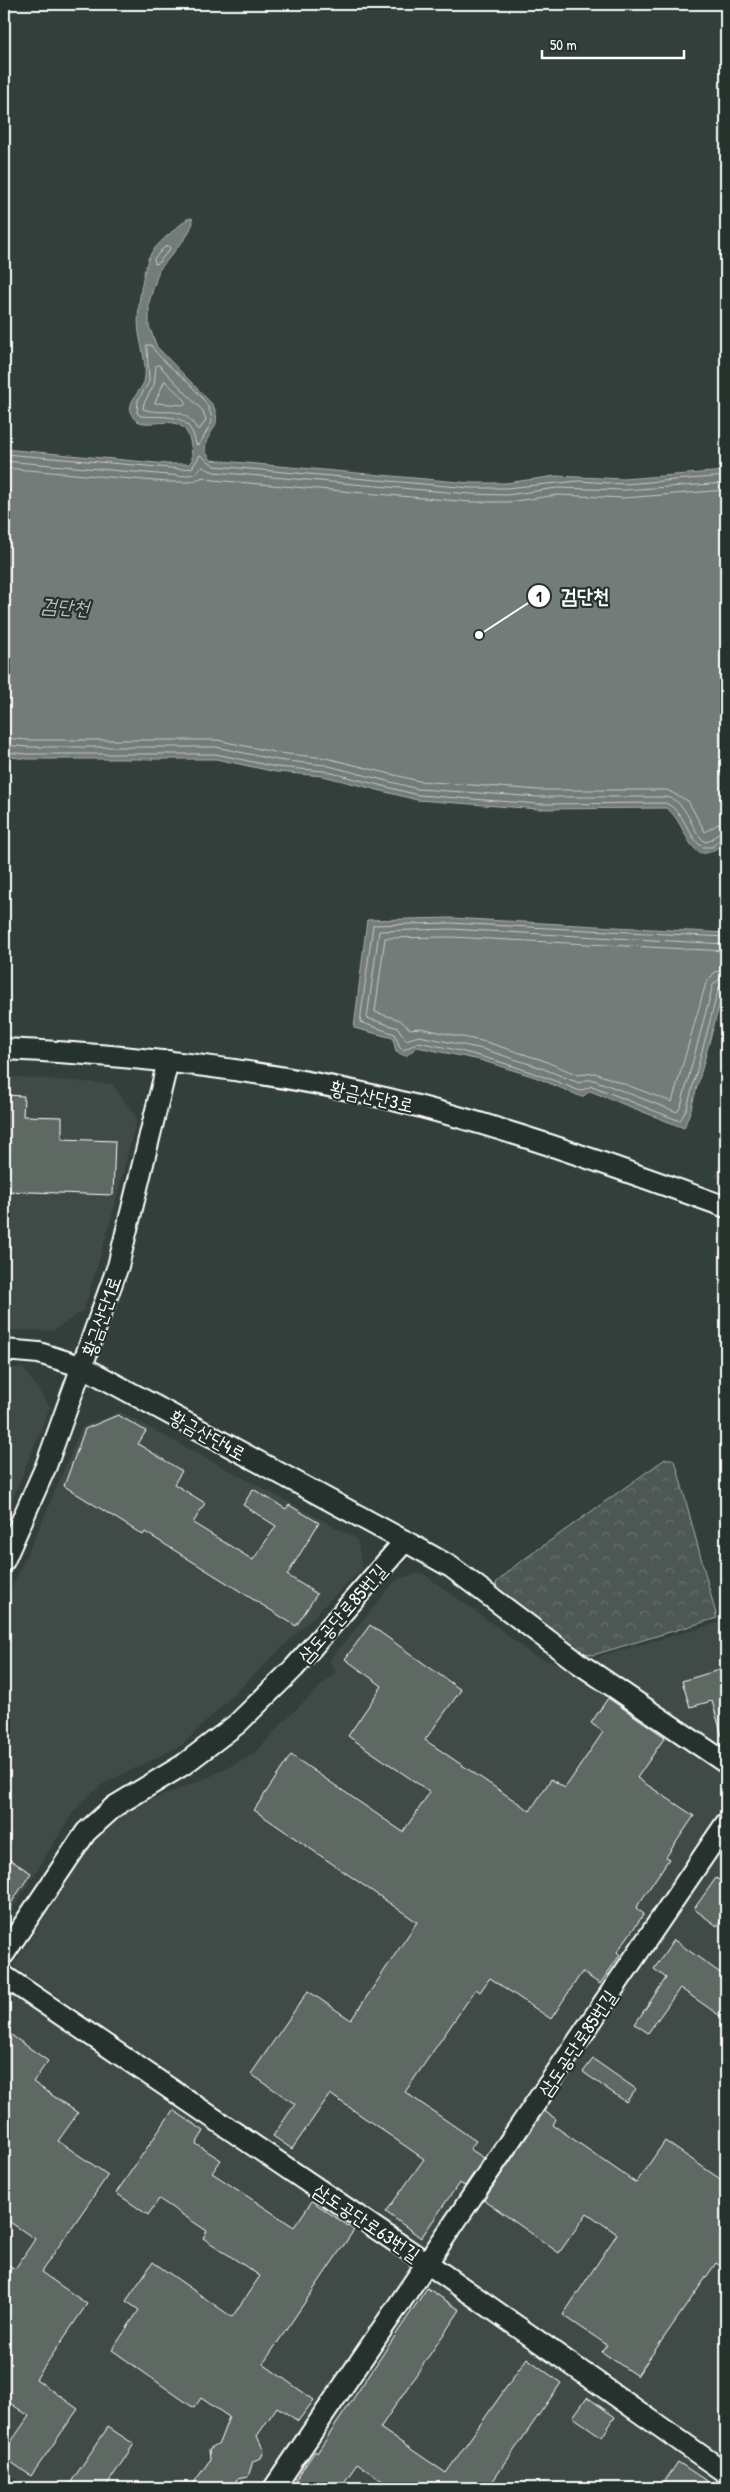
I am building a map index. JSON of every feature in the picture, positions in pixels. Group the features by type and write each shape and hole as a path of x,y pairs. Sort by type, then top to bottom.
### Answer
{"street":[{"name":"황금산단3로","path":"4,1049 168,1061 291,1078 389,1099 552,1145 726,1207"},
{"name":"황금산단1로","path":"4,1561 46,1466 118,1266 168,1061"},
{"name":"황금산단4로","path":"4,1350 39,1352 83,1367 405,1541"},
{"path":"405,1541 451,1567 577,1662 726,1763"},
{"name":"삼도공단로85번길","path":"4,1954 86,1832 115,1806 184,1765 238,1724 294,1668 405,1541"},
{"name":"삼도공단로85번길","path":"274,2488 726,1823"},
{"name":"삼도공단로63번길","path":"4,1976 427,2263 726,2473"}],"shaded area":[{"path":"4,1076 112,1084 137,1118 111,1219 84,1310 53,1331 4,1330"},
{"path":"726,1136 726,1181 715,1177"},
{"path":"4,1368 23,1368 50,1407 4,1520"},
{"path":"120,1412 357,1539 362,1569 182,1745 103,1784 85,1799 74,1811 4,1923 4,1603 40,1527 82,1427"},
{"path":"422,1573 496,1626 532,1655 577,1670 726,1774 726,2458 505,2302 13,1966 106,1822 135,1806 209,1777 253,1755 290,1715 336,1672 329,1661 395,1581"},
{"path":"726,1621 726,1750 599,1663 600,1656"},
{"path":"4,1985 726,2484 726,2488 29,2488 4,2471"}],"green space":[{"path":"665,1459 672,1459 676,1464 717,1618 593,1655 582,1652 497,1588 496,1583 516,1565"}],"water":[{"path":"192,218 193,223 187,236 159,270 149,302 149,326 157,347 213,405 217,419 208,438 205,451 211,460 470,483 506,483 556,476 623,479 726,471 726,840 714,850 704,853 697,851 674,815 666,808 538,809 417,800 323,776 276,772 216,759 27,759 4,756 4,449 168,464 189,464 192,460 190,441 185,430 177,424 168,422 140,422 133,417 130,408 144,382 145,376 138,316 146,264 152,252 161,242 187,219"},
{"path":"450,918 726,933 726,981 691,1109 684,1128 590,1091 582,1097 535,1077 480,1060 417,1047 406,1056 396,1052 393,1038 354,1028 367,920"}],"building":[{"path":"4,1095 24,1096 23,1116 62,1117 62,1139 115,1141 113,1195 4,1191"},
{"path":"118,1415 146,1431 138,1444 182,1471 174,1484 205,1503 193,1523 253,1560 276,1526 243,1505 253,1489 286,1509 289,1505 319,1523 287,1575 317,1594 296,1626 145,1532 143,1535 64,1486 85,1429"},
{"path":"370,1625 461,1690 425,1740 530,1811 551,1779 565,1788 603,1732 591,1723 608,1698 665,1737 637,1778 694,1816 666,1857 669,1859 636,1908 644,1914 617,1952 620,1955 600,1984 582,1972 551,2019 490,1978 480,1992 476,1989 405,2092 476,2141 470,2149 484,2158 465,2186 459,2183 421,2238 386,2212 424,2159 330,2094 292,2149 273,2136 295,2104 251,2074 308,1991 351,2020 417,1922 254,1810 291,1755 403,1832 430,1792 348,1736 382,1686 345,1659"},
{"path":"726,1668 726,1735 722,1736 712,1701 690,1707 682,1681"},
{"path":"4,1856 31,1873 4,1914"},
{"path":"716,1878 726,1885 726,1913 717,1926 694,1909"},
{"path":"674,1940 726,1977 726,2020 680,1988 648,2033 635,2024 666,1978 654,1969"},
{"path":"4,2030 48,2061 33,2082 78,2113 58,2141 108,2175 41,2272 87,2304 36,2379 78,2409 31,2476 4,2457 4,2452 29,2416 4,2399 4,2262 15,2269 35,2239 4,2218"},
{"path":"593,2059 636,2089 626,2102 583,2072"},
{"path":"173,2110 204,2131 196,2144 221,2160 212,2173 294,2227 312,2201 354,2230 263,2364 314,2400 298,2421 277,2407 257,2436 264,2451 261,2458 253,2461 248,2477 237,2479 231,2488 190,2488 210,2460 209,2449 219,2443 229,2417 201,2398 194,2408 112,2350 139,2310 126,2301 153,2262 232,2317 260,2276 203,2238 207,2231 159,2199 148,2215 116,2193"},
{"path":"544,2111 556,2119 553,2125 636,2183 665,2141 726,2183 726,2270 716,2263 637,2376 602,2352 607,2345 563,2315 617,2234 587,2213 559,2253 484,2200"},
{"path":"427,2288 460,2310 380,2428 446,2473 527,2358 561,2383 488,2488 393,2488 357,2464 340,2488 305,2488 295,2481 315,2451 317,2453"},
{"path":"587,2397 615,2417 602,2437 573,2417"},
{"path":"108,2427 134,2444 105,2488 67,2488"},
{"path":"678,2462 717,2488 660,2488"}],"place":[{"name":"검단천","path":"479,635"}]}
